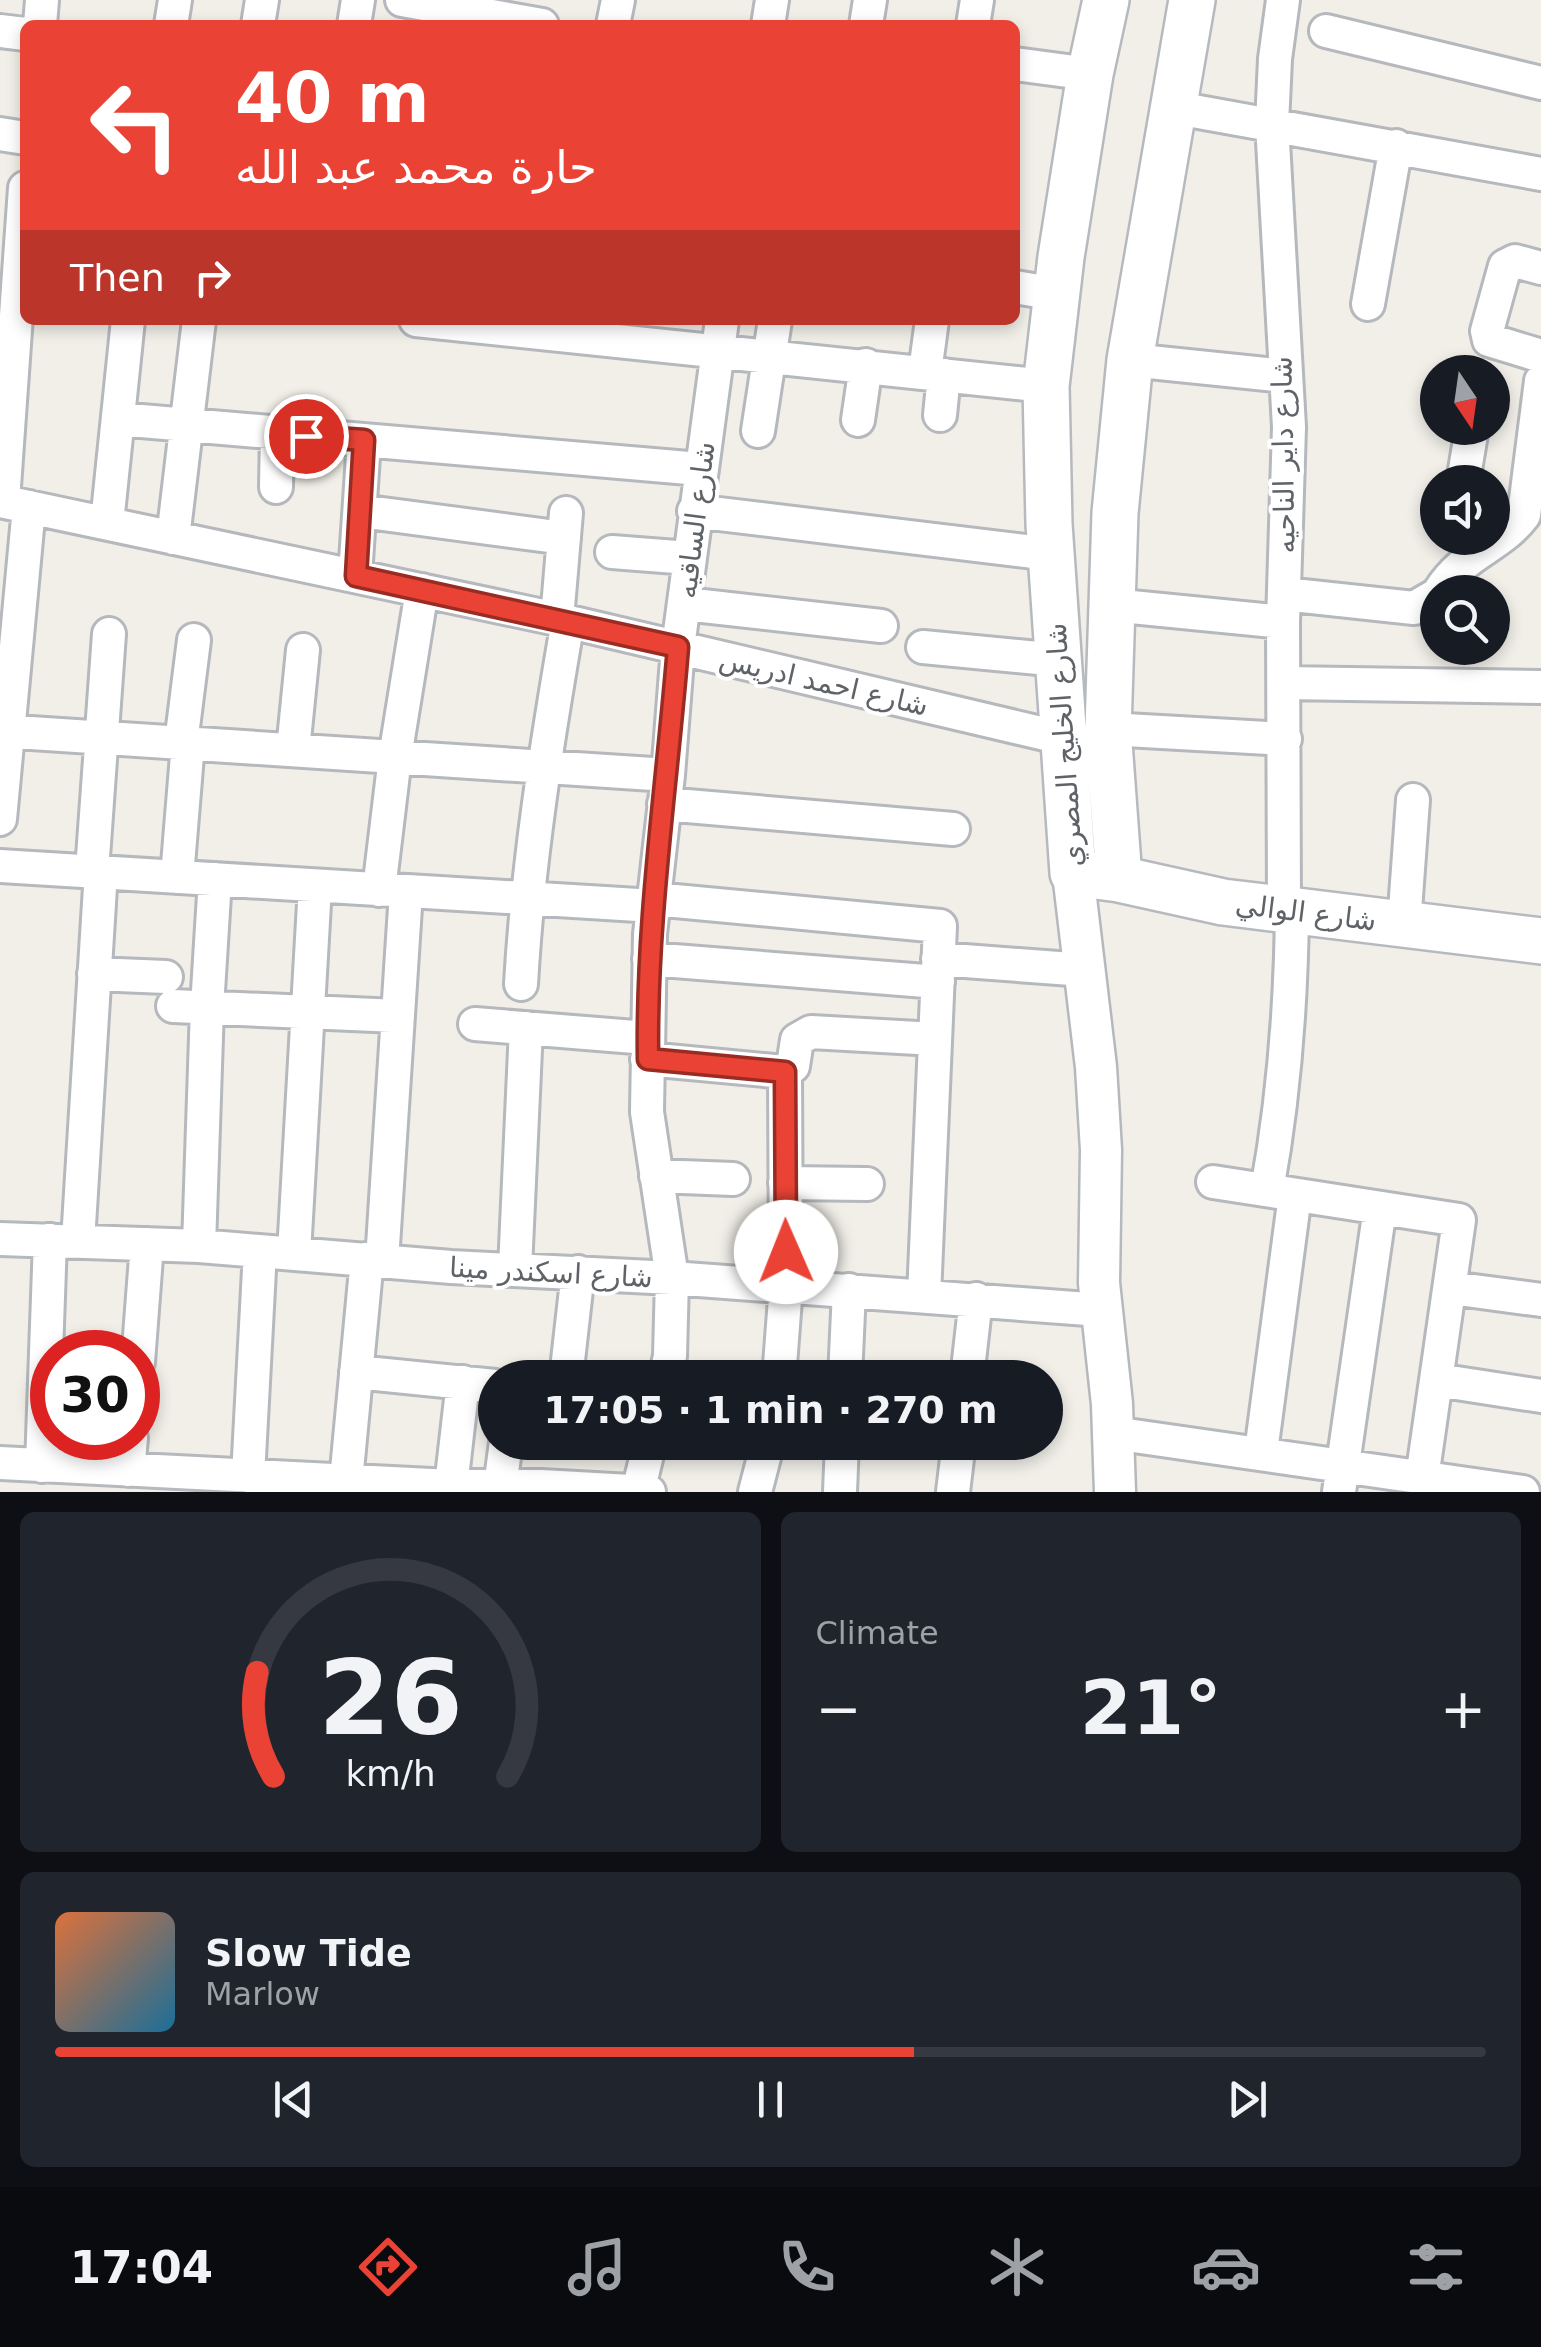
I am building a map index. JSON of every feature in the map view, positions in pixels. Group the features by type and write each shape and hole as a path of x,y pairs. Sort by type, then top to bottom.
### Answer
{"main road":[{"name":"شارع الخليج المصري","path":"1073,873 1051,554 1046,386 1036,291 1106,0"},
{"name":"شارع الخليج المصري","path":"1120,879 1108,729 1114,513 1130,360 1192,0"},
{"name":"شارع الوالي","path":"1073,873 1288,911 1541,941"}],"street":[{"path":"402,0 454,18 510,10"},
{"name":"شارع داير الناحيه","path":"1261,1452 1291,1006 1283,608 1289,427 1272,124 1283,0"},
{"path":"1326,30 1541,84"},
{"path":"1020,65 1090,74"},
{"path":"1171,108 1541,174"},
{"path":"1368,304 1396,146"},
{"path":"0,819 11,503 10,231 20,202"},
{"path":"1541,268 1515,261 1505,266 1487,331 1489,340 1541,356"},
{"path":"107,523 127,325"},
{"path":"173,538 197,325"},
{"path":"508,325 720,336 770,356 1046,386"},
{"path":"758,432 774,325"},
{"path":"932,325 940,414"},
{"name":"شارع الساقيه","path":"667,1360 673,1314 672,1278 647,1112 649,958 678,647 720,336"},
{"path":"1130,360 1285,376"},
{"path":"858,420 866,365"},
{"path":"1455,575 1479,550 1513,529 1524,515 1538,443 1541,380"},
{"path":"118,419 700,470"},
{"path":"276,486 278,433"},
{"path":"356,576 364,440"},
{"name":"شارع احمد ادريس","path":"11,503 562,620 1062,738"},
{"path":"360,511 565,525 562,620 526,900 521,984"},
{"path":"694,511 1051,554"},
{"path":"612,552 690,558"},
{"path":"331,1484 375,1260 397,1016 392,891 396,757 422,590"},
{"path":"685,604 881,626"},
{"path":"1110,606 1414,608 1420,604"},
{"path":"42,1466 94,974 100,737 109,634"},
{"path":"178,876 184,743 194,640"},
{"path":"923,647 1059,660"},
{"path":"293,750 303,650"},
{"path":"1285,684 1541,687"},
{"path":"1108,729 1285,739"},
{"path":"4,731 542,767 666,789 953,829"},
{"path":"1404,924 1413,800"},
{"path":"0,866 526,900 654,903 940,926 924,1296"},
{"name":"شارع الخليج المصري","path":"1073,873 1102,1150 1102,1310 1114,1433 1115,1492"},
{"path":"199,1246 215,879"},
{"path":"294,1253 315,886"},
{"path":"649,958 938,971 1085,970"},
{"path":"94,974 169,991 207,1008 397,1016"},
{"path":"475,1024 526,1028 785,1072 793,1066 796,1040 811,1032 935,1039"},
{"path":"514,1269 526,1028"},
{"path":"781,1360 786,1286 785,1072"},
{"path":"656,1176 733,1179"},
{"path":"1212,1182 1459,1220 1421,1485"},
{"path":"785,1183 867,1184"},
{"path":"1341,1478 1380,1208"},
{"name":"شارع اسكندر مينا","path":"0,1240 199,1246 1102,1310"},
{"path":"141,1330 148,1244"},
{"path":"233,1481 260,1251"},
{"path":"568,1360 578,1272"},
{"path":"1451,1288 1541,1300"},
{"path":"846,1360 850,1290"},
{"path":"969,1360 976,1299"},
{"path":"356,1372 478,1384"},
{"path":"1437,1380 1541,1396"},
{"path":"1114,1433 1261,1452 1341,1478 1523,1492"},
{"path":"480,1460 480,1488"},
{"path":"480,1488 496,1460"},
{"path":"638,1492 646,1460"},
{"path":"755,1492 763,1460"},
{"path":"840,1492 841,1460"},
{"path":"953,1492 957,1460"},
{"path":"0,1464 118,1467 233,1481 649,1492"}],"route":[{"path":"306,436 364,440 356,576 678,647 650,934 648,1059 785,1072 786,1252"}]}
